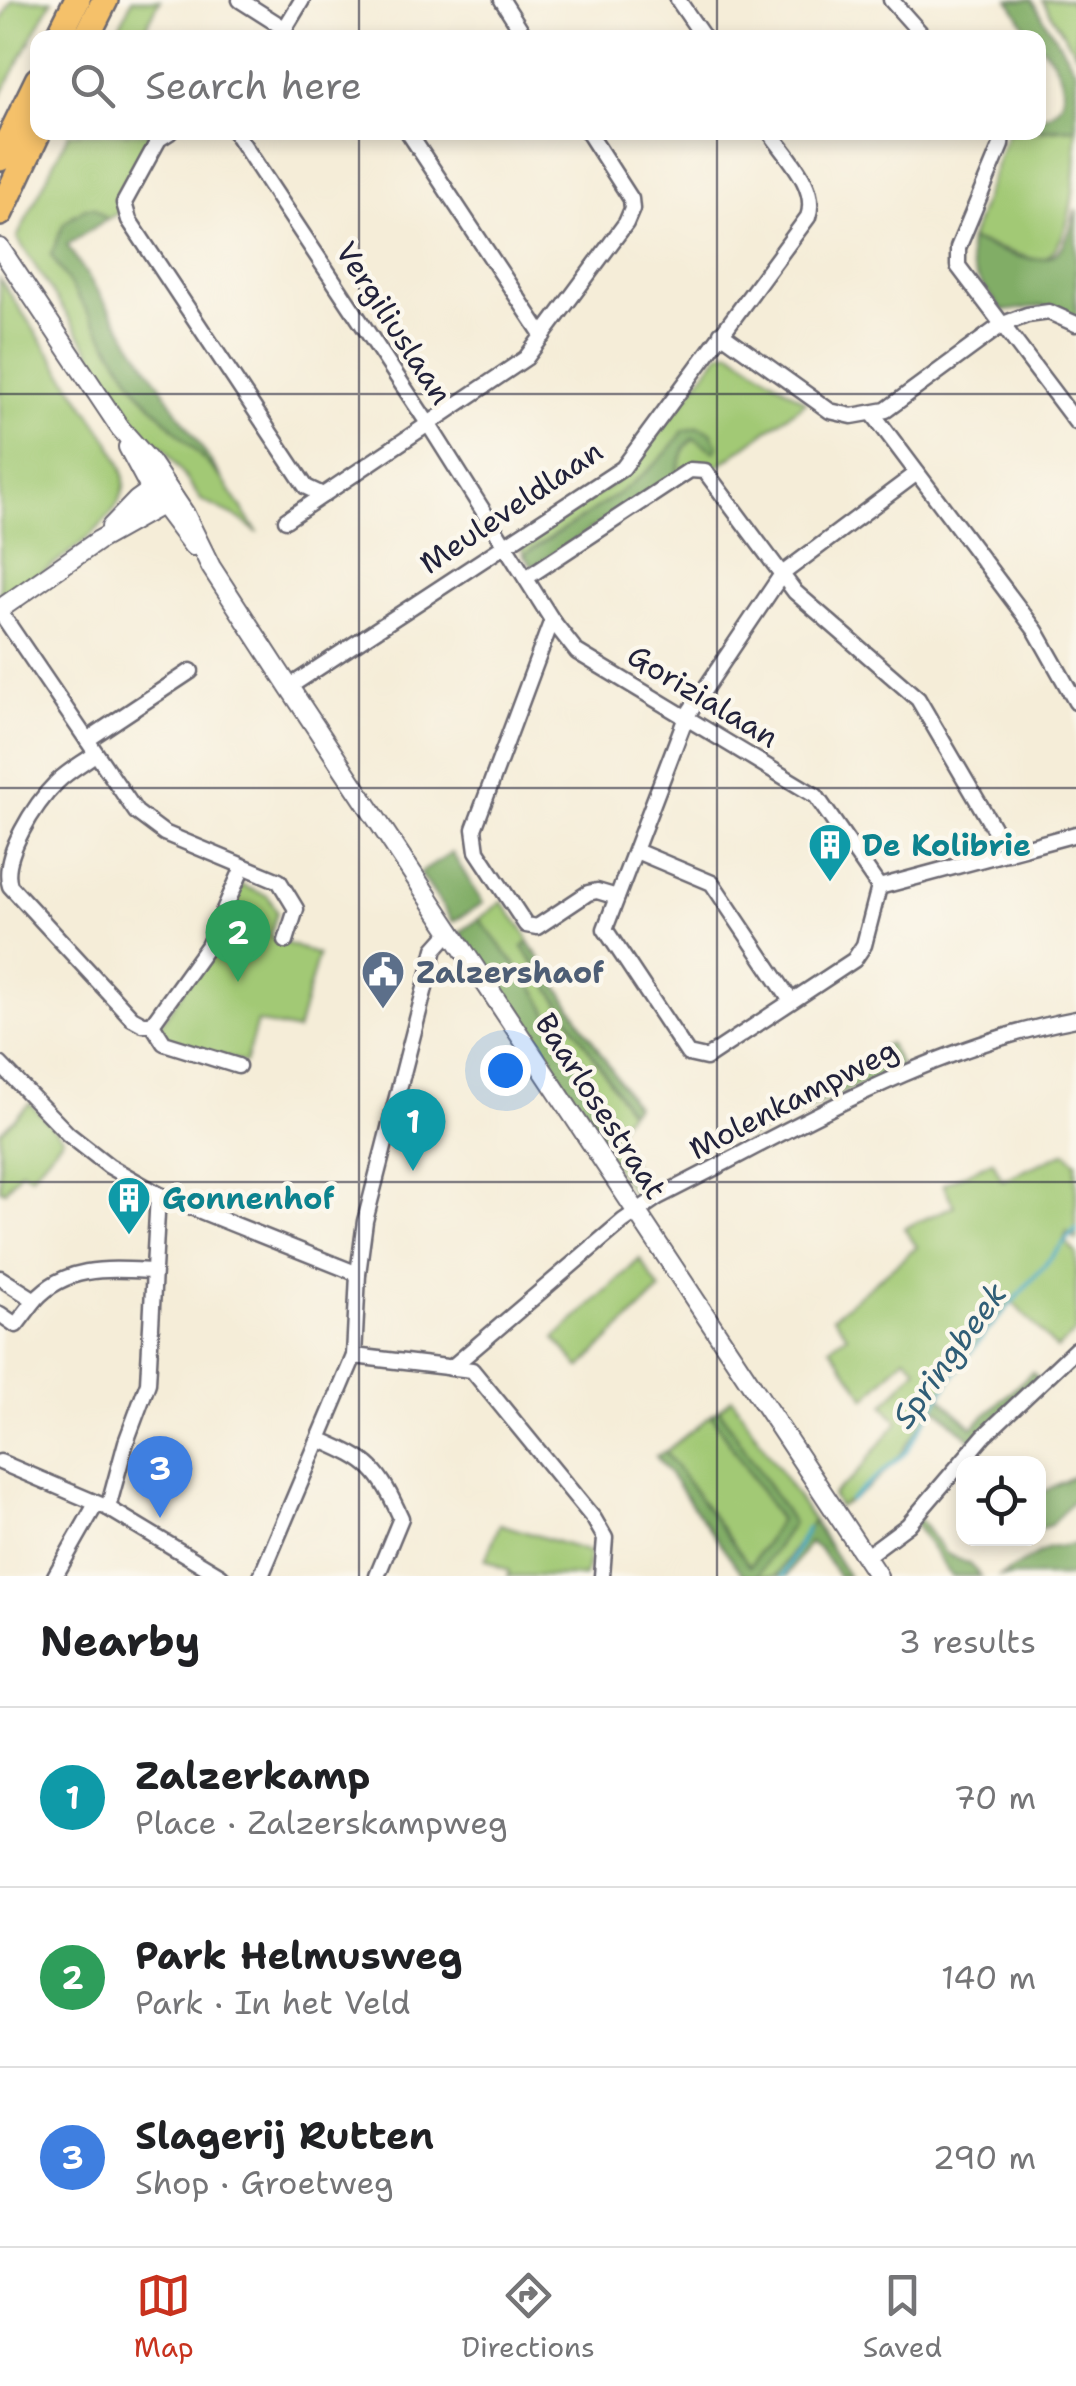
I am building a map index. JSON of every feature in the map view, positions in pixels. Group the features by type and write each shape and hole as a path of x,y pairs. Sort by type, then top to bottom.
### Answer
{"highway":[{"path":"62,30 77,0"},
{"path":"90,30 105,0"},
{"path":"0,126 30,82"},
{"path":"0,158 30,96"},
{"path":"0,213 34,140"}],"street":[{"path":"240,0 276,30"},
{"path":"285,30 302,0"},
{"path":"502,0 521,30"},
{"path":"678,0 699,30"},
{"path":"891,0 918,30"},
{"path":"158,140 124,203 130,220 306,487 323,494"},
{"name":"Vergiliuslaan","path":"240,140 505,545"},
{"path":"413,140 543,336"},
{"path":"286,520 526,358 626,223 632,208 631,199 593,140"},
{"name":"Meuleveldlaan","path":"289,687 623,468 808,217 812,206 809,190 775,140"},
{"path":"1001,140 958,248 958,266 1076,422"},
{"name":"Baarlosestraat","path":"0,248 878,1576"},
{"path":"721,333 830,411 852,416 886,410 1003,324 1049,312 1076,324"},
{"path":"874,414 1036,631 1076,702"},
{"path":"526,578 690,470 705,472 794,592 918,699 1008,853"},
{"path":"917,473 782,574 686,717 606,930 688,1054 706,1058 854,960 864,945 879,887 1076,834"},
{"path":"98,540 137,500 157,486"},
{"path":"168,502 98,540 0,610 136,812 164,833 279,882 296,909 286,940"},
{"name":"Gorizialaan","path":"505,545 577,652 816,796 879,887"},
{"path":"552,620 474,829 477,851 526,925 537,927 588,893 597,891 616,897"},
{"path":"86,740 191,671"},
{"path":"96,754 58,782 25,824 6,876 10,886 132,1018 152,1024"},
{"path":"636,851 712,883 791,1001"},
{"path":"152,1024 208,946 242,866"},
{"path":"261,1576 354,1356 365,1221 435,949 452,930"},
{"name":"Molenkampweg","path":"451,1368 637,1211 658,1198 914,1068 1025,1031 1076,1019"},
{"path":"152,1024 164,1043 238,1066"},
{"path":"0,1064 68,1134 109,1166 158,1194 358,1274"},
{"path":"55,1576 102,1506 148,1383 158,1194"},
{"path":"0,1314 16,1325 47,1286 82,1272 153,1272"},
{"path":"0,1278 34,1300"},
{"path":"865,1557 908,1525 984,1436 1076,1349"},
{"path":"354,1356 472,1370 594,1519 605,1538 602,1576"},
{"path":"321,1440 361,1457 382,1478 401,1518 376,1576"},
{"path":"0,1462 102,1506 221,1576"}],"green space":[{"path":"12,0 52,0 36,30 30,30 30,41 0,97 0,23"},
{"path":"132,0 160,0 145,30 118,30"},
{"path":"1009,0 1032,0 1076,70 1076,128 1046,129 1046,114 1062,98 1061,76 1046,52 1046,30 1028,30"},
{"path":"1042,0 1070,0 1076,14 1076,54"},
{"path":"1076,128 1072,203 1061,239 1052,253 1040,261 970,240 1005,140 1046,140 1046,130"},
{"path":"66,140 155,140 120,212 107,219 100,213 74,214 59,233 139,392 223,480 258,533 240,519 201,500 166,450 144,434 17,238"},
{"path":"85,208 94,208 107,219 67,245 223,480 139,392 51,255 64,223"},
{"path":"1076,210 1076,321 1042,306 1001,309 972,269 970,240 1018,256 1042,259 1061,248"},
{"path":"0,279 110,443 120,464 124,487 118,503 91,535 0,601"},
{"path":"731,351 806,402 714,469 707,466 676,475 685,447 694,438 714,451 711,432 698,427 684,431 670,450 632,484 524,555 521,548 628,473 720,353"},
{"path":"698,427 711,432 718,446 714,451 693,438 685,447 676,475 533,567 524,555 632,483 652,467 683,431"},
{"path":"452,853 483,903 453,922 420,873"},
{"path":"240,885 268,896 277,912 270,937 318,955 297,1031 257,1022 245,1063 164,1038 159,1026 212,948"},
{"path":"502,902 529,942 523,947 629,1111 619,1126 586,1065 556,1030 538,994 479,919"},
{"path":"479,919 538,994 556,1030 586,1065 619,1126 619,1139 584,1120 460,932"},
{"path":"529,942 635,1106 629,1111 523,947"},
{"path":"889,1043 901,1066 743,1140 739,1132 883,1061 877,1049"},
{"path":"30,1103 63,1138 31,1176 21,1170 5,1191 0,1189 0,1132"},
{"path":"584,1120 620,1146 645,1183 645,1190 632,1193"},
{"path":"1066,1152 1076,1162 1076,1240 1067,1232 1064,1240 1076,1253 1076,1332 1057,1349 1011,1301 957,1367 895,1462 839,1507 832,1495 852,1479 898,1422 884,1405 917,1368 905,1357 866,1398 830,1347 847,1335 833,1317 917,1247 904,1228 954,1206 943,1184 993,1161 1002,1180"},
{"path":"640,1259 660,1290 580,1368 555,1338"},
{"path":"1032,1372 1038,1378 972,1441 933,1405 939,1396 972,1427"},
{"path":"732,1398 813,1521 776,1576 758,1576 792,1522 719,1409"},
{"path":"719,1409 793,1523 758,1576 744,1576 656,1456 665,1452 750,1566 780,1520 711,1415"},
{"path":"711,1415 780,1521 750,1567 665,1452"},
{"path":"1076,1475 1076,1497 1046,1527 1046,1490"},
{"path":"919,1518 945,1553 969,1564 981,1576 951,1576 914,1523"},
{"path":"813,1521 848,1576 838,1576 820,1549 809,1543 787,1576 776,1576"},
{"path":"500,1524 590,1552 585,1576 508,1576 509,1571 485,1560"},
{"path":"1076,1544 1076,1576 1000,1576 1048,1548"}],"waterway":[{"name":"Springbeek","path":"850,1500 906,1452 982,1337 1076,1229"},
{"name":"Springbeek","path":"783,1576 807,1528"}],"place":[{"name":"De Kolibrie","path":"830,883"},
{"name":"Park Helmusweg","path":"238,982"},
{"name":"Zalzershaof","path":"383,1010"},
{"name":"Zalzerkamp","path":"413,1171"},
{"name":"Gonnenhof","path":"129,1236"},
{"name":"Slagerij Rutten","path":"160,1518"}]}
